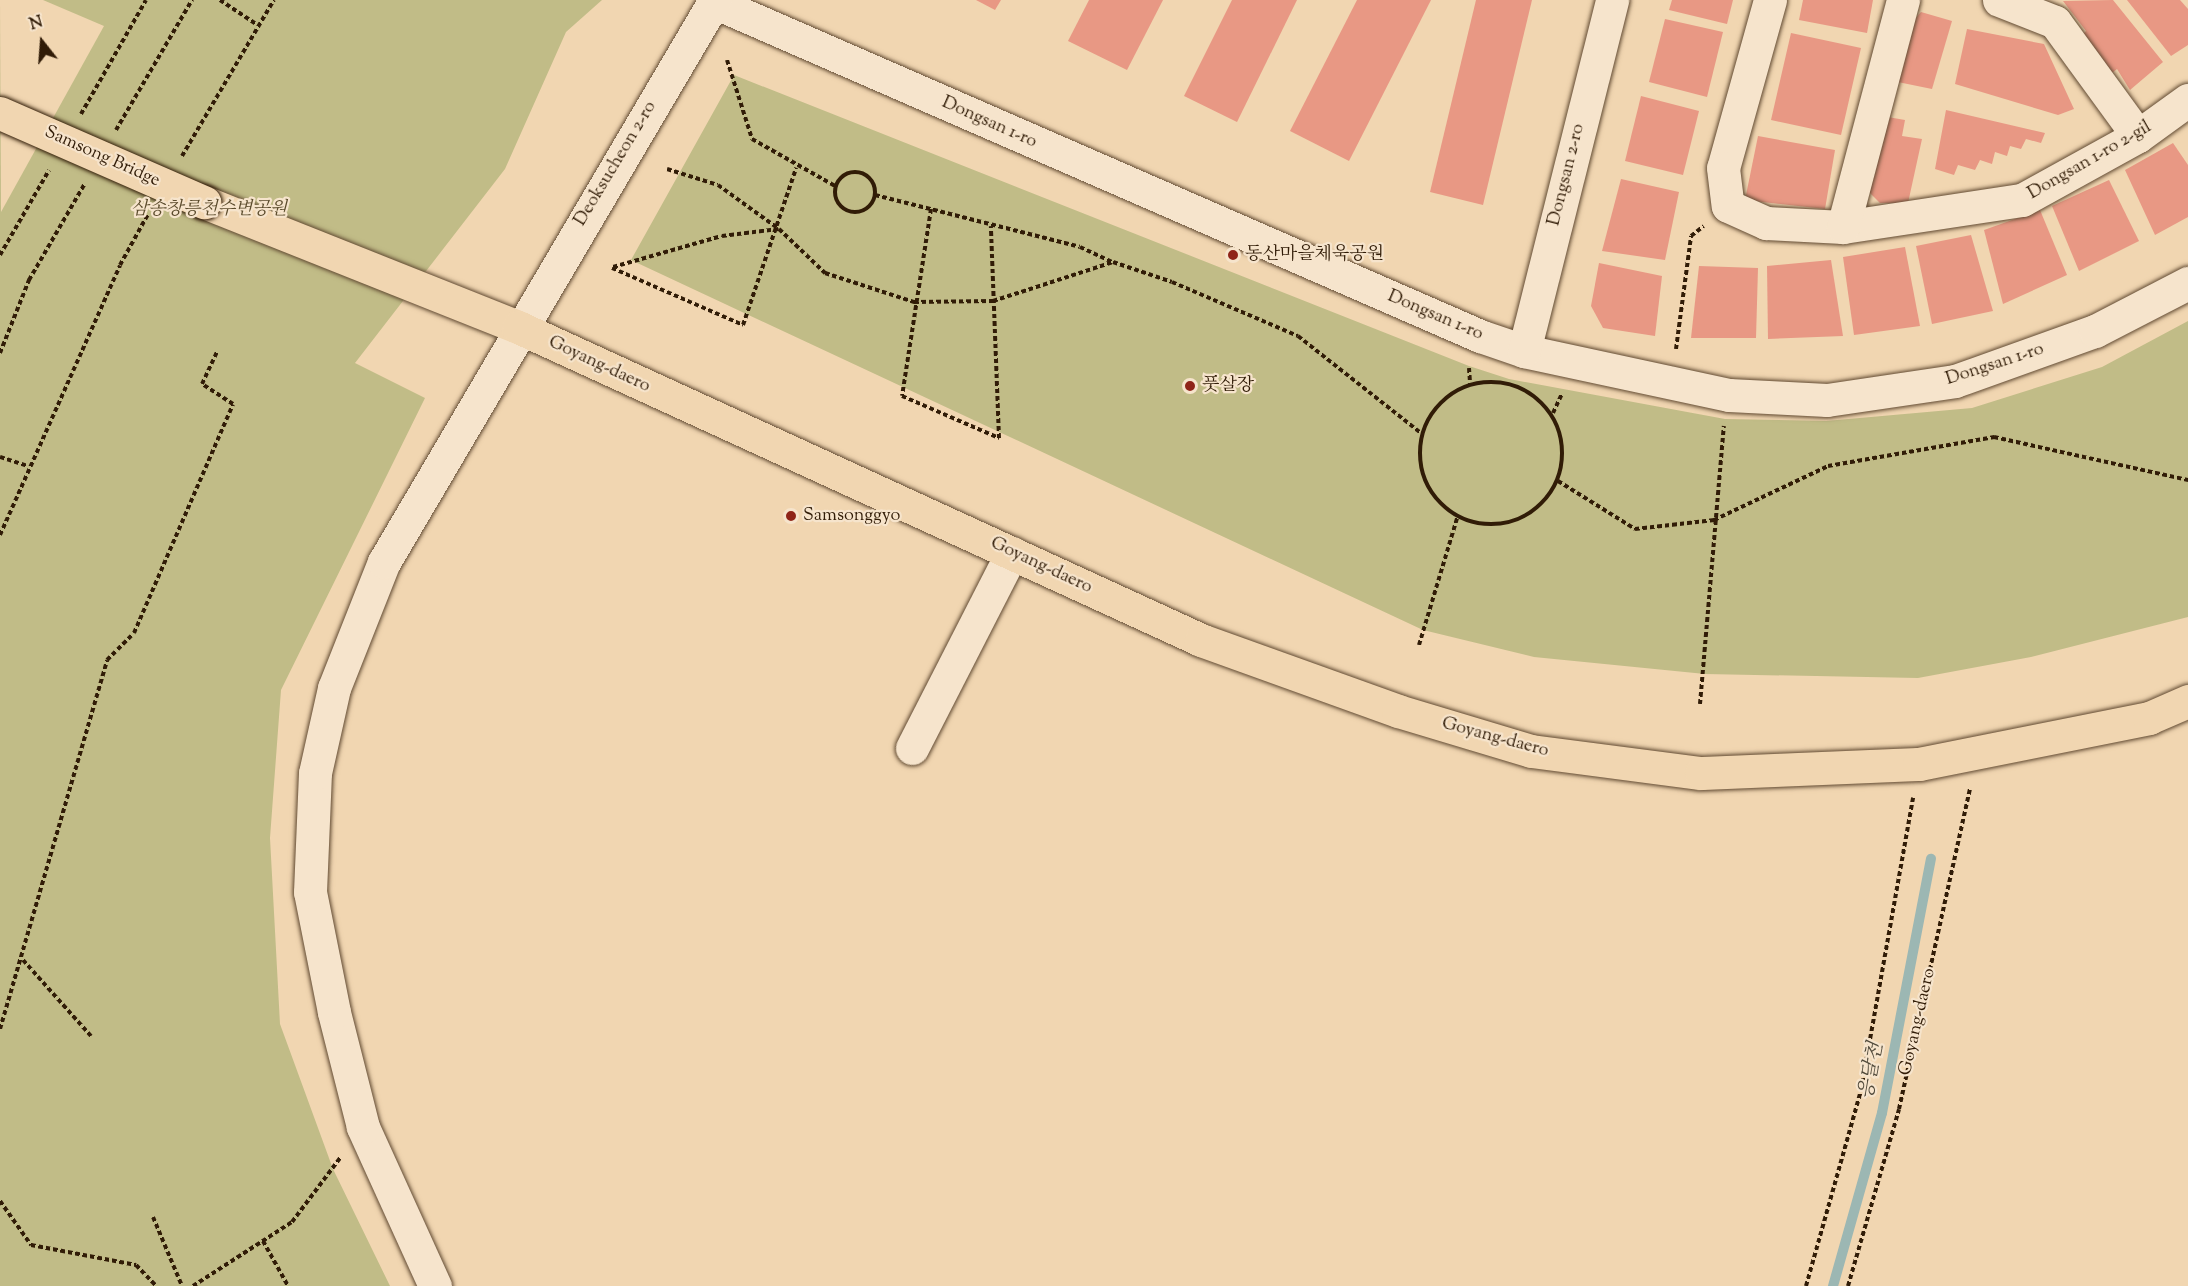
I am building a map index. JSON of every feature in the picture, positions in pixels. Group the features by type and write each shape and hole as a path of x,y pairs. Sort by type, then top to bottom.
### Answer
{"main road":[{"name":"Samsong Bridge","path":"0,113 204,202"},
{"name":"Goyang-daero","path":"204,202 518,327 1202,639 1398,711 1531,750 1701,773 1918,764 1977,756 2149,717 2188,702"}],"street":[{"name":"Dongsan 2-ro","path":"1524,351 1612,0"},
{"path":"1728,206 1723,168 1770,0"},
{"path":"1843,227 1903,0"},
{"path":"1999,0 2055,22 2138,135"},
{"name":"Dongsan 1-ro","path":"714,1 1524,351 1729,395 1827,400 1955,381 2095,331 2188,283"},
{"name":"Deoksucheon 2-ro","path":"435,1286 363,1127 334,1012 310,892 315,772 334,688 362,609 518,327 714,1"},
{"name":"Dongsan 1-ro 2-gil","path":"1728,206 1766,223 1843,227 2022,200 2138,135 2188,100"},
{"path":"912,748 1012,553"}],"path":[{"path":"220,0 256,24"},
{"path":"177,165 256,24 274,0"},
{"path":"727,60 752,139 796,168 835,186"},
{"path":"779,229 722,237 612,268 743,325 779,229 796,168"},
{"path":"667,169 718,185 779,229 825,273 914,302 993,301 1113,262"},
{"path":"856,171 873,182 875,195 868,207 850,212 839,205 835,186 843,175 856,171"},
{"path":"875,195 1080,247 1298,336 1421,433"},
{"path":"0,535 27,466 120,266 154,205"},
{"path":"1674,359 1691,236 1728,206"},
{"path":"931,209 914,302 902,396 999,438 991,226"},
{"path":"0,1029 23,960 107,660 134,633 233,404 202,384 217,352"},
{"path":"1470,384 1514,389 1552,413 1563,434 1558,481 1526,515 1480,522 1458,515 1425,480 1421,433 1448,393 1470,384"},
{"path":"1552,413 1564,390"},
{"path":"1700,704 1714,520 1725,419"},
{"path":"1558,481 1635,529 1714,520 1828,466 1994,437 2188,480"},
{"path":"0,457 27,466"},
{"path":"1419,645 1458,515"},
{"name":"Goyang-daero","path":"1848,1286 1899,1109 1977,756"},
{"path":"1806,1286 1861,1090 1918,764"},
{"path":"23,960 91,1036"},
{"path":"193,1286 292,1222 344,1153"},
{"path":"0,1201 31,1245 136,1265 156,1286"},
{"path":"153,1217 182,1286"},
{"path":"262,1241 288,1286"}],"green space":[{"name":"삼송창릉천수변공원","path":"0,0 602,0 566,32 505,169 355,363 425,398 281,690 270,838 280,1024 333,1169 390,1286 0,1286"},
{"path":"734,75 1469,366 1509,379 1725,419 1826,421 1972,408 2102,367 2188,321 2188,617 2031,657 1918,678 1705,674 1534,657 1423,630 631,260"}],"pier":[{"path":"0,0 43,0 104,26 1,212"}],"building":[{"path":"976,0 1001,0 995,10"},
{"path":"1089,0 1163,0 1127,70 1068,41"},
{"path":"1232,0 1297,0 1237,122 1184,96"},
{"path":"1357,0 1431,0 1349,161 1290,131"},
{"path":"1476,0 1532,0 1483,205 1430,192"},
{"path":"1672,0 1733,0 1727,24 1669,10"},
{"path":"1803,0 1873,0 1867,33 1799,20"},
{"path":"2113,0 2163,62 2130,90 2117,69 2107,77 2079,38 2086,31 2063,1"},
{"path":"2127,0 2180,0 2188,9 2188,45 2171,56"},
{"path":"1921,12 1952,21 1932,89 1888,80 1910,24"},
{"path":"1665,19 1723,32 1707,97 1649,82"},
{"path":"1967,29 2044,44 2074,109 2058,115 1955,84"},
{"path":"1791,33 1861,48 1841,135 1771,120"},
{"path":"1641,96 1699,111 1683,175 1625,161"},
{"path":"1946,110 2045,133 2041,143 2026,139 2021,149 2010,146 2007,156 1995,152 1992,164 1980,160 1975,170 1958,165 1954,175 1935,169"},
{"path":"1882,116 1905,120 1902,136 1922,139 1908,203 1880,203 1865,188"},
{"path":"1758,136 1835,150 1825,209 1745,200"},
{"path":"2173,143 2188,165 2188,217 2155,235 2125,170"},
{"path":"1621,179 1679,192 1665,260 1602,251"},
{"path":"2109,180 2139,241 2079,271 2052,206"},
{"path":"2040,210 2067,275 2003,304 1984,230"},
{"path":"1971,235 1993,311 1932,324 1916,246"},
{"path":"1905,247 1920,326 1854,335 1843,257"},
{"path":"1831,260 1843,336 1768,339 1767,266"},
{"path":"1599,263 1662,276 1655,336 1603,328 1591,306"},
{"path":"1699,266 1758,268 1756,338 1691,338"}],"waterway":[{"name":"응달천","path":"1833,1286 1882,1113 1931,859"}],"place":[{"name":"동산마을체욱공원","path":"1233,255"},
{"name":"풋살장","path":"1190,386"},
{"name":"Samsonggyo","path":"791,516"}]}
